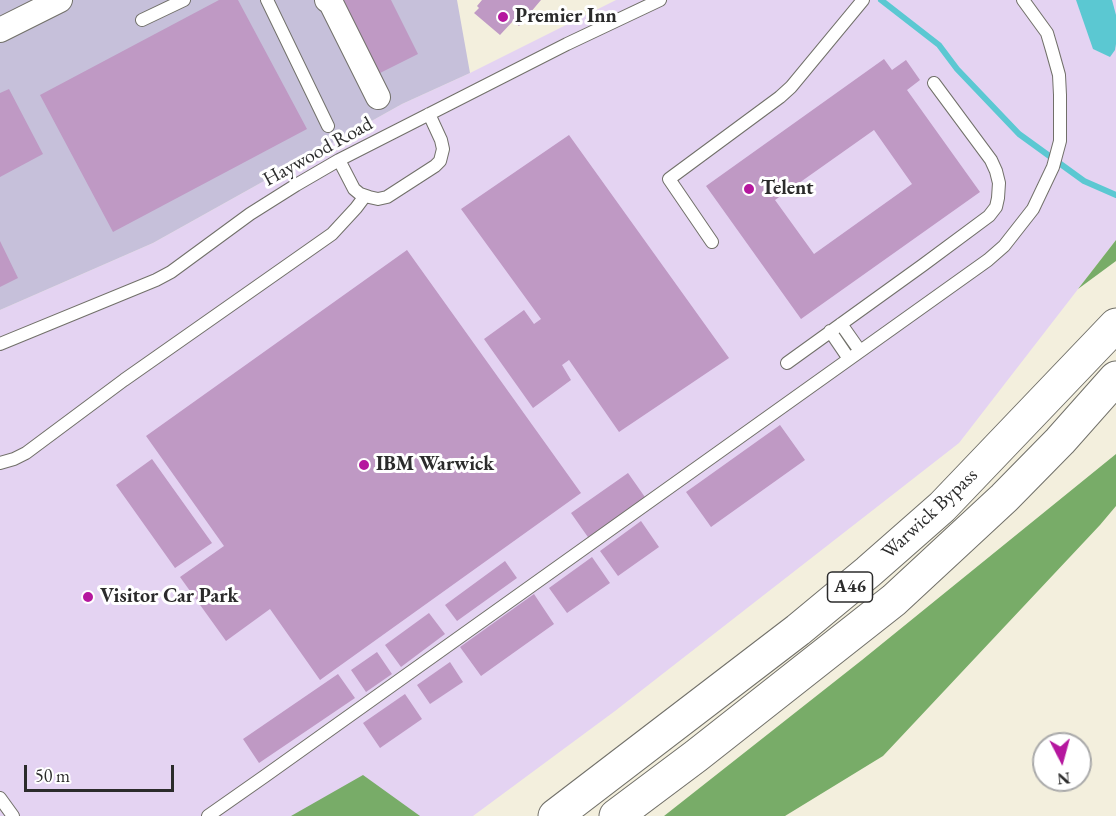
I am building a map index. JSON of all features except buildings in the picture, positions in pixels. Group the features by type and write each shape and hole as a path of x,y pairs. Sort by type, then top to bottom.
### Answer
{"highway":[{"name":"Warwick Bypass","path":"555,816 798,630 868,573 942,507 1116,325"},
{"name":"Warwick Bypass","path":"616,816 894,600 1004,498 1060,441 1116,378"}],"street":[{"path":"0,30 60,0"},
{"path":"327,0 331,3 378,97"}],"lane":[{"path":"142,20 184,0"},
{"path":"267,0 328,126"},
{"name":"Haywood Road","path":"0,344 164,276 250,214 339,160 567,44 660,0"},
{"path":"712,242 669,179 791,87 863,0"},
{"path":"208,816 988,260 1004,246 1033,209 1053,167 1060,141 1059,75 1047,33 1023,0"},
{"path":"786,363 989,216 996,207 999,183 991,160 934,83"},
{"path":"339,160 354,189 365,196 387,197 440,161 441,140 429,114"},
{"path":"0,463 26,453 124,380 332,234 365,196"},
{"path":"835,328 860,351"},
{"path":"835,328 849,359"},
{"path":"0,798 13,816"}],"shaded area":[{"path":"0,0 457,0 470,73 402,104 153,243 0,310"},
{"path":"616,0 1116,0 1116,240 959,443 615,711 473,816 0,816 0,310 153,243 402,104 470,73"}],"green space":[{"path":"1116,240 1116,261 1078,289"},
{"path":"1116,454 1116,506 883,756 785,816 664,816 862,660"},
{"path":"363,775 420,816 291,816"}],"water":[{"path":"1076,0 1112,0 1116,15 1116,44 1110,57 1093,49"}],"waterway":[{"path":"881,0 939,45 957,69 1019,134 1084,181 1116,195"}],"place":[{"name":"Premier Inn","path":"503,17"},
{"name":"Telent","path":"749,189"},
{"name":"IBM Warwick","path":"364,465"},
{"name":"Visitor Car Park","path":"88,597"}]}
